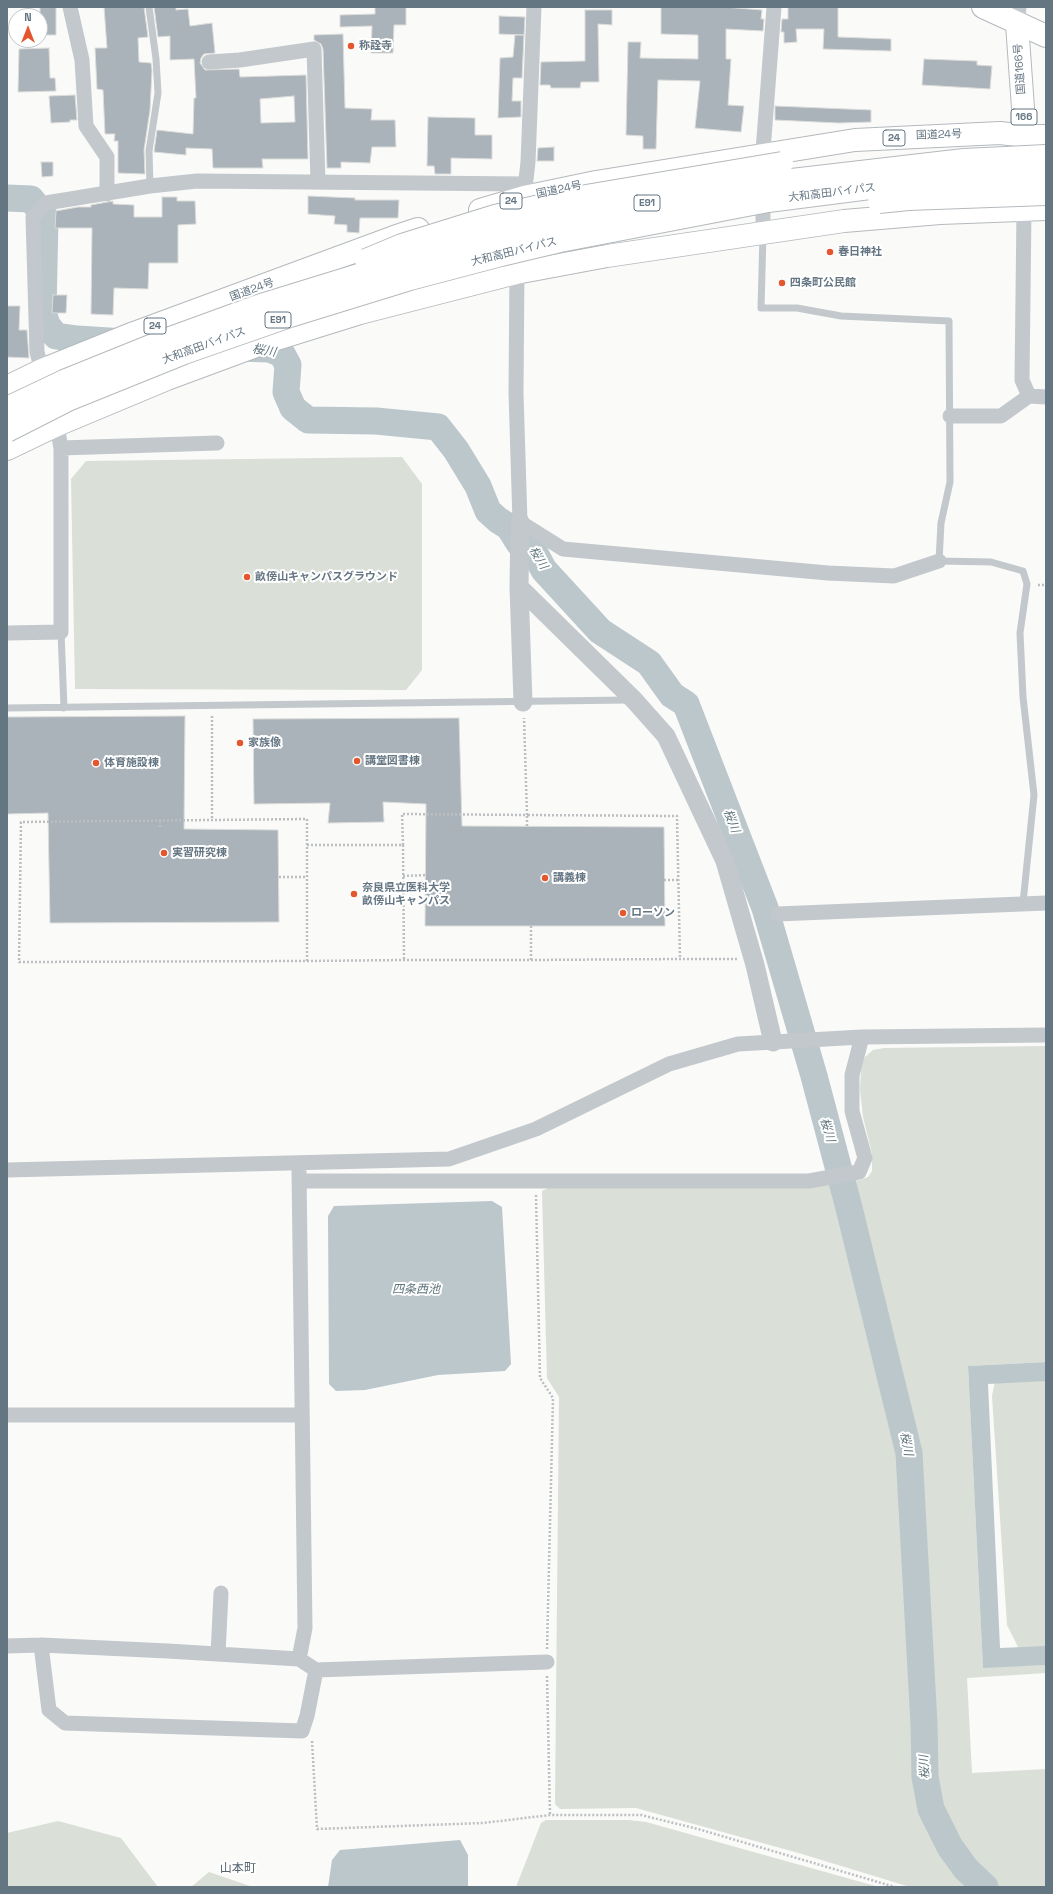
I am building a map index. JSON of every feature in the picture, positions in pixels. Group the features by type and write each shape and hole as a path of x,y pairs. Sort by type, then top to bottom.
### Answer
{"highway":[{"name":"国道166号","path":"983,7 1018,15 1046,36"},
{"name":"国道166号","path":"1018,15 1036,136 1024,210"},
{"name":"国道24号","path":"7,387 42,370 134,333 394,237 524,191 596,182 855,140 1000,133 1036,136"},
{"path":"258,306 402,245 494,216 580,197 782,163 847,154 999,141 1036,136"},
{"name":"大和高田バイパス","path":"7,408 71,378 173,337 258,306 404,261 497,236 587,215 683,196 766,183 964,160 1046,156"},
{"name":"大和高田バイパス","path":"7,431 70,399 184,353 290,316 410,279 501,255 560,241 768,201 909,183 1046,175"},
{"path":"560,241 702,225 810,208 893,200 1046,194"},
{"path":"7,449 57,425 167,379 267,342 360,312 516,273 607,256 844,221 940,213 1046,209"}],"street":[{"path":"70,7 82,60 86,126 107,156 107,194"},
{"path":"523,702 519,587 520,522 516,392 516,273 529,147 534,7"},
{"path":"763,232 762,154 774,7"},
{"path":"209,62 240,60 314,49 318,182"},
{"path":"7,633 61,632 61,448 57,425 37,352 33,217 46,203 150,186 197,181 318,182 524,191"},
{"path":"1024,210 1022,380 1029,396"},
{"path":"950,416 1001,416 1029,396 1046,397"},
{"path":"61,448 217,444"},
{"path":"520,522 563,549 828,573 894,576 939,561"},
{"path":"519,587 634,700 666,736 725,861 753,959 773,1042"},
{"path":"777,914 1046,903"},
{"path":"7,1170 298,1164 449,1159 536,1129 669,1064 738,1044 862,1037 1046,1035"},
{"path":"299,1180 809,1180 859,1172 864,1158 852,1111 852,1075 862,1037"},
{"path":"298,1164 305,1628 299,1660"},
{"path":"7,1415 302,1415"},
{"path":"218,1654 221,1593"},
{"path":"7,1646 41,1645 218,1654 299,1660 316,1670 547,1662"},
{"path":"41,1645 49,1710 65,1723 302,1731 307,1716 316,1670"}],"lane":[{"path":"149,7 156,59 158,93 149,151 150,186"},
{"path":"763,232 761,308 797,308 841,316 949,321 950,482 941,523 939,561 991,562 1023,571 1027,584 1020,633 1023,697 1034,795 1023,903"},
{"path":"61,632 64,708"},
{"path":"7,708 634,700"}],"path":[{"path":"523,702 527,826"},
{"path":"212,706 212,820"},
{"path":"404,960 402,814 677,816 680,959"},
{"path":"306,961 306,819 21,822 19,962 306,961 404,960 753,959"},
{"path":"160,821 160,829"},
{"path":"306,845 403,845"},
{"path":"403,876 426,876"},
{"path":"279,877 307,877"},
{"path":"664,880 678,880"},
{"path":"531,926 531,960"},
{"path":"536,1180 540,1378 553,1398 547,1662 550,1815"},
{"path":"302,1731 312,1732 317,1829 483,1823 550,1815 640,1815 698,1829 895,1887"}],"shaded area":[{"name":"畝傍山キャンパスグラウンド","path":"402,457 422,484 422,670 406,690 75,689 71,479 86,461"},
{"path":"1046,1046 1046,1362 968,1366 983,1667 1046,1665 1046,1673 967,1678 972,1773 1046,1769 1046,1887 910,1887 802,1854 636,1808 560,1809 555,1804 559,1397 547,1378 542,1191 550,1187 812,1186 860,1180 868,1177 872,1171 872,1154 863,1117 860,1090 861,1069 864,1058 873,1050 884,1048"},
{"path":"995,1381 1046,1381 1046,1648 1019,1649 1007,1625 992,1396"},
{"path":"546,1820 629,1820 646,1822 879,1887 516,1887 541,1823"},
{"path":"58,1821 121,1838 158,1887 7,1887 7,1833"},
{"path":"209,1872 253,1887 191,1887"}],"water":[{"name":"四条西池","path":"492,1201 502,1207 511,1364 505,1371 438,1375 365,1390 336,1391 329,1384 328,1216 334,1206"},
{"path":"1046,1362 1046,1381 988,1384 1000,1648 1046,1646 1046,1665 983,1668 968,1366"},
{"path":"460,1840 468,1855 468,1887 328,1887 332,1860 340,1850"}],"building":[{"path":"56,7 56,35 48,35 48,8 40,8"},
{"path":"104,7 144,7 148,37 138,38 139,62 151,63 152,70 150,110 144,150 145,174 118,173 118,141 114,141 115,134 105,134 103,90 97,89 95,48 107,48"},
{"path":"154,7 176,7 176,10 188,9 190,26 212,23 215,53 204,54 201,58 200,63 205,70 239,69 240,77 306,75 308,159 262,159 263,168 213,168 212,149 186,148 186,155 154,152 157,130 193,134 194,98 196,98 194,59 170,60 170,36 158,37","holes":["294,96 295,122 261,123 260,99"]},
{"path":"375,7 406,7 406,25 394,25 393,53 371,53 372,26 340,27 340,15 375,14"},
{"path":"661,7 724,7 762,10 761,19 764,19 763,31 726,29 726,59 731,59 728,105 744,106 741,132 695,128 700,81 658,80 656,149 643,149 643,136 626,135 628,42 641,42 640,58 698,59 698,35 661,34"},
{"path":"788,7 838,7 838,37 891,39 891,51 823,49 824,29 796,29 797,42 784,43 784,32 781,32 782,19 788,19"},
{"path":"585,10 612,10 612,25 598,24 599,82 581,82 580,88 551,88 550,85 540,85 541,62 585,61"},
{"path":"499,16 525,17 524,35 499,34"},
{"path":"343,34 345,108 372,109 371,120 395,120 396,147 372,147 370,163 341,162 341,168 327,168 323,49 321,44 314,40 314,35"},
{"path":"515,35 524,35 522,78 513,78 512,101 521,101 521,117 498,118 500,58 513,57"},
{"path":"49,48 50,78 55,78 56,91 18,92 19,49"},
{"path":"924,59 977,61 977,65 992,66 990,89 922,85"},
{"path":"75,95 77,120 51,123 49,96"},
{"path":"775,106 871,110 871,122 839,123 775,120"},
{"path":"428,117 475,118 475,135 492,135 492,159 451,158 451,174 435,174 434,166 427,166"},
{"path":"554,147 554,161 537,161 538,148"},
{"path":"41,162 53,162 53,176 42,177"},
{"path":"308,196 355,198 355,200 399,200 398,218 360,218 359,233 347,232 347,225 334,224 335,216 308,214"},
{"path":"162,197 177,197 177,201 195,201 196,224 178,225 178,263 149,263 148,289 114,288 113,315 91,314 92,228 55,228 56,211 78,207 91,207 91,205 113,201 113,204 134,205 134,217 162,217"},
{"path":"53,295 67,295 66,313 52,313"},
{"path":"7,306 20,306 19,330 27,330 29,358 7,357"},
{"path":"185,716 184,829 278,830 279,922 50,923 48,813 7,814 7,717"},
{"path":"459,718 462,826 664,827 665,926 425,926 426,804 383,802 384,822 328,823 330,803 254,804 253,719"}],"waterway":[{"name":"桜川","path":"7,198 31,199 45,217 43,312 47,325 56,336 124,342"},
{"name":"桜川","path":"238,348 269,349 282,354 288,365 286,392 293,408 308,420 376,421 438,427 456,450 478,486 488,511 509,527 519,543 529,542 544,570 600,631 649,663 672,695 686,704 765,908 814,1076 848,1204 909,1453 924,1724 925,1777 931,1809 950,1847 966,1869 985,1887"}],"place":[{"name":"称詮寺","path":"351,46"},
{"name":"春日神社","path":"830,252"},
{"name":"四条町公民館","path":"782,283"},
{"name":"畝傍山キャンパスグラウンド","path":"247,577"},
{"name":"家族像","path":"240,743"},
{"name":"講堂図書棟","path":"357,761"},
{"name":"体育施設棟","path":"96,763"},
{"name":"実習研究棟","path":"164,853"},
{"name":"講義棟","path":"545,878"},
{"name":"奈良県立医科大学 畝傍山キャンパス","path":"354,894"},
{"name":"ローソン","path":"623,913"}],"district":[{"name":"山本町","path":"238,1869"}]}
